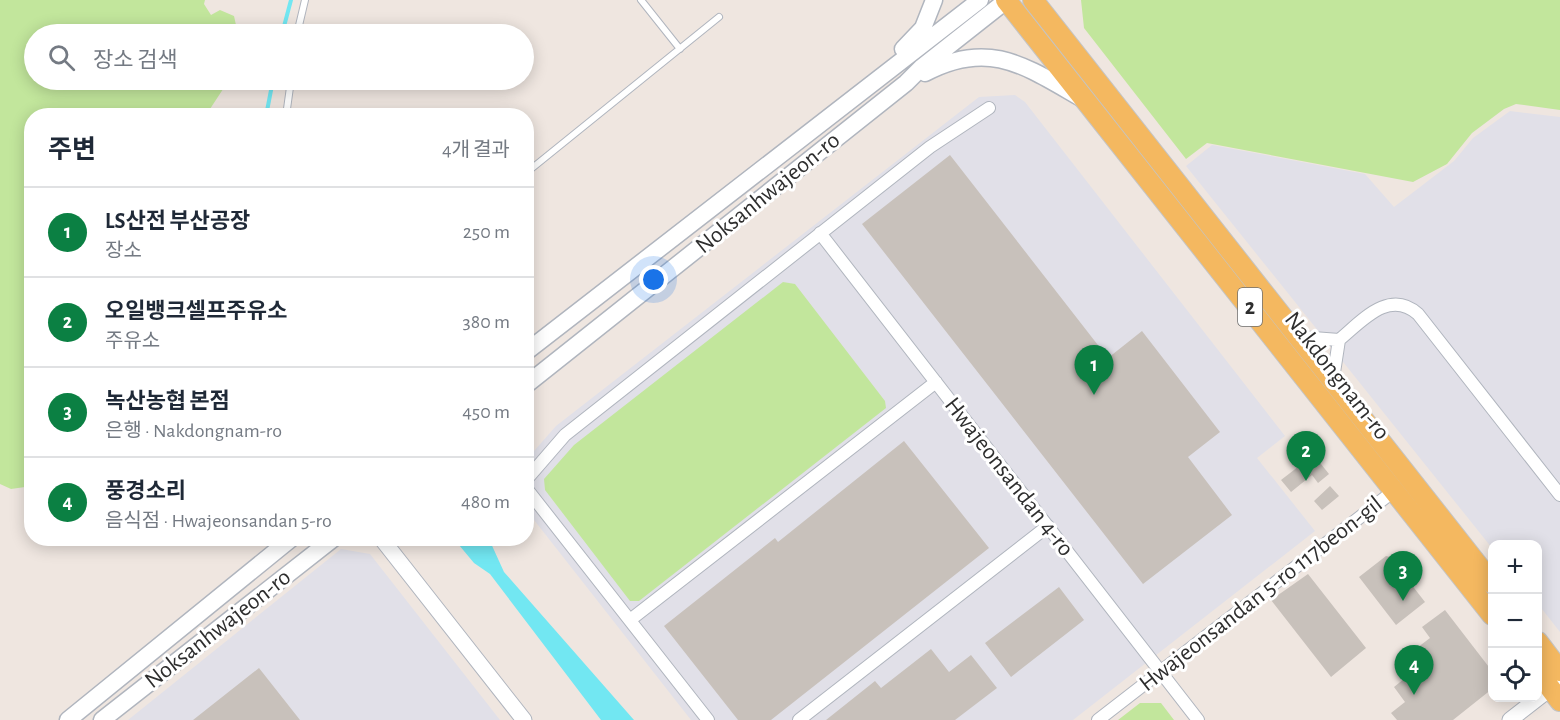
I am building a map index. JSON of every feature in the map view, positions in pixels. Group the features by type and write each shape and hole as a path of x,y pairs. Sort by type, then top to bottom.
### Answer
{"main road":[{"path":"865,89 922,28 934,0"},
{"name":"Noksanhwajeon-ro","path":"534,346 980,0"},
{"name":"Noksanhwajeon-ro","path":"534,379 906,84 922,67 1007,0"},
{"name":"Nakdongnam-ro","path":"1007,0 1488,610"},
{"name":"Nakdongnam-ro","path":"1033,0 1488,578"},
{"path":"906,84 946,63 980,56 1006,60 1027,68 1086,100"},
{"name":"Noksanhwajeon-ro","path":"68,720 282,546"},
{"name":"Noksanhwajeon-ro","path":"102,720 324,546"},
{"path":"1542,647 1560,671"},
{"path":"1542,676 1557,690"}],"street":[{"path":"534,471 565,435 930,147 989,108"},
{"name":"Hwajeonsandan 4-ro","path":"820,233 1198,720"},
{"path":"1300,337 1339,340 1382,306 1399,304 1411,308 1560,495"},
{"path":"1333,379 1339,340"},
{"path":"630,620 936,382"},
{"name":"Hwajeonsandan 5-ro 117beon-gil","path":"1098,720 1395,490"},
{"path":"534,498 708,720"},
{"path":"799,720 1048,526"},
{"path":"387,546 524,720"},
{"path":"1510,720 1557,690"}],"lane":[{"path":"299,24 305,0"},
{"path":"640,0 680,49"},
{"path":"534,167 719,17"},
{"path":"287,108 290,90"}],"shaded area":[{"path":"1015,95 1025,102 1285,436 1257,458 1315,531 1073,720 691,720 534,520 534,451 556,426 979,97"},
{"path":"1510,111 1560,117 1560,632 1542,609 1542,540 1488,540 1488,543 1186,166 1212,145 1365,174 1394,207 1454,161 1473,138"},
{"path":"341,549 370,554 500,720 128,720"}],"green space":[{"path":"0,0 205,0 204,4 211,15 220,10 234,16 236,24 24,24 24,90 222,90 211,108 24,108 24,487 11,489 0,484"},
{"path":"1081,0 1560,0 1560,110 1516,104 1504,109 1472,133 1447,164 1413,182 1207,143 1186,159 1084,28"},
{"path":"783,282 795,284 885,401 886,408 639,601 630,601 545,490 544,479 574,445"},
{"path":"1140,703 1161,703 1174,720 1118,720"}],"water":[{"path":"460,546 492,546 504,572 634,720 601,720 490,574 474,563"}],"building":[{"path":"950,155 1108,358 1142,331 1220,432 1188,457 1232,515 1143,584 862,224"},
{"path":"904,441 989,548 771,720 738,720 664,626 775,538 778,542"},
{"path":"1309,449 1329,474 1318,483 1312,475 1291,492 1281,480 1303,463 1299,457"},
{"path":"1330,486 1339,496 1322,510 1314,501"},
{"path":"1386,556 1390,557 1425,602 1396,625 1359,577"},
{"path":"1308,574 1366,648 1331,677 1271,600"},
{"path":"1059,587 1084,620 1011,677 985,643"},
{"path":"1445,610 1488,666 1488,692 1453,720 1397,720 1391,713 1405,702 1394,687 1415,670 1405,657 1430,638 1422,627"},
{"path":"931,649 949,672 971,655 997,688 955,720 826,720 875,681 881,688"},
{"path":"259,668 300,720 193,720"}],"waterway":[{"path":"285,24 291,0"},
{"path":"268,108 271,90"}],"place":[{"name":"LS산전 부산공장","path":"1094,395"},
{"name":"오일뱅크셀프주유소","path":"1306,481"},
{"name":"녹산농협 본점","path":"1403,601"},
{"name":"풍경소리","path":"1414,695"}]}
